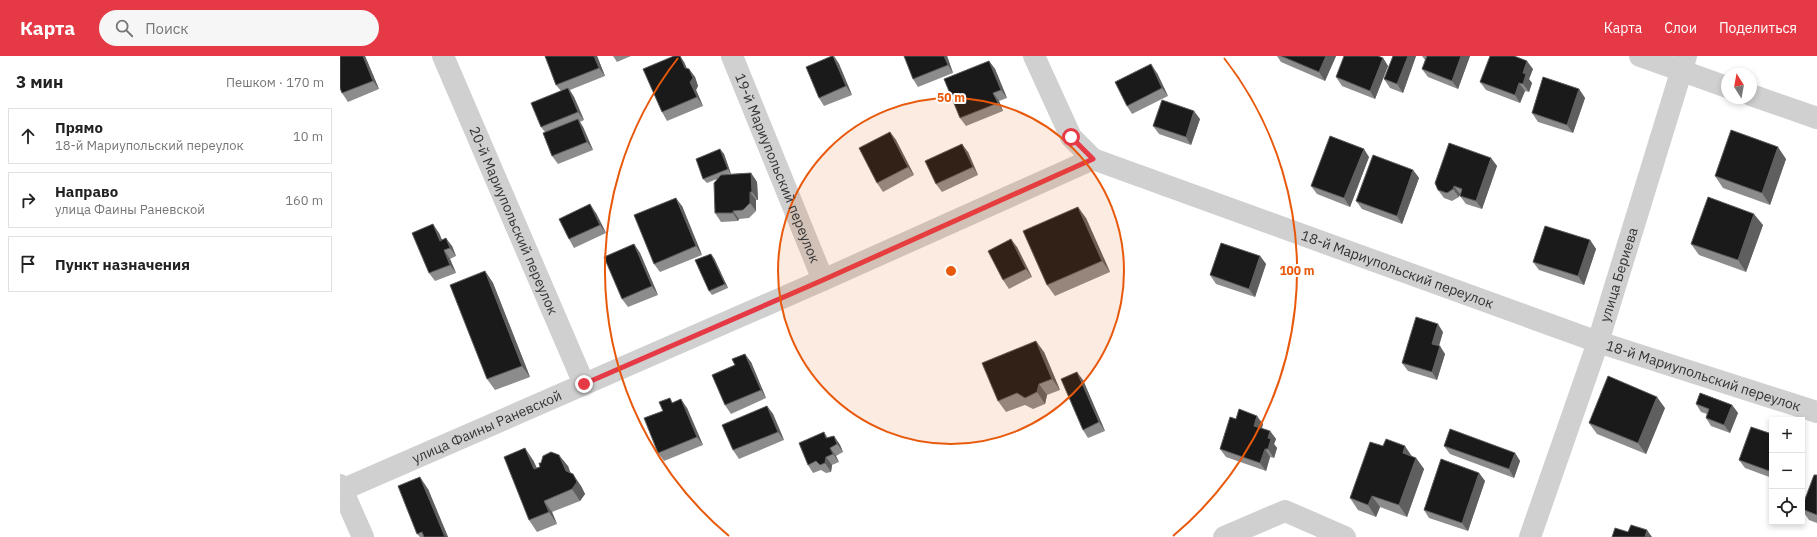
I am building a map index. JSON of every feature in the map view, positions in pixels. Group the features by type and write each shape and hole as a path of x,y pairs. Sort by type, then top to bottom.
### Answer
{"street":[{"name":"20-й Мариупольский переулок","path":"443,56 584,384"},
{"name":"19-й Мариупольский переулок","path":"732,56 823,280"},
{"name":"18-й Мариупольский переулок","path":"1034,56 1071,137 1093,159 1598,342 1817,412"},
{"path":"1640,56 1684,63 1721,84"},
{"name":"улица Бериева","path":"1530,537 1598,342 1684,63"},
{"path":"1757,97 1817,118"},
{"name":"улица Фаины Раневской","path":"341,487 584,384 823,280 1093,159"},
{"path":"341,487 364,537"},
{"path":"1224,537 1285,511 1345,537"}],"building":[{"path":"340,56 363,56 373,81 342,93 340,88"},
{"path":"545,56 594,56 599,68 556,85"},
{"path":"674,56 680,56 685,68 689,69 693,78 690,82 697,97 662,112 643,69"},
{"path":"832,56 846,86 819,98 806,67"},
{"path":"904,56 944,56 948,65 913,79"},
{"path":"1281,56 1326,56 1319,72"},
{"path":"1344,56 1378,56 1383,58 1370,91 1336,77"},
{"path":"1393,56 1408,56 1397,84 1384,79"},
{"path":"1427,56 1461,56 1452,81 1422,69"},
{"path":"1490,56 1514,56 1527,61 1523,73 1526,74 1523,84 1519,83 1515,95 1480,82"},
{"path":"989,61 1001,90 993,93 998,103 960,118 944,79"},
{"path":"1151,64 1162,88 1127,106 1115,82"},
{"path":"1543,77 1579,89 1567,125 1532,113"},
{"path":"568,88 578,112 541,127 531,103"},
{"path":"1162,100 1194,111 1186,137 1153,126"},
{"path":"578,119 587,142 552,156 543,133"},
{"path":"1731,130 1778,147 1762,193 1715,176"},
{"path":"890,132 908,167 877,183 859,148"},
{"path":"1330,136 1364,149 1344,198 1311,186"},
{"path":"1449,143 1491,158 1476,201 1460,196 1462,189 1454,186 1453,189 1447,193 1438,190 1435,183"},
{"path":"962,144 973,167 936,184 925,161"},
{"path":"720,149 728,169 703,179 696,159"},
{"path":"1373,155 1413,170 1397,216 1356,201"},
{"path":"751,173 752,192 750,192 750,203 743,210 733,211 733,213 715,213 714,183 721,175"},
{"path":"1708,197 1754,214 1738,260 1691,244"},
{"path":"676,198 696,246 654,264 634,215"},
{"path":"590,204 600,225 569,239 559,219"},
{"path":"1078,207 1102,261 1047,285 1023,231"},
{"path":"433,224 440,241 446,238 450,248 444,250 450,265 429,273 412,233"},
{"path":"1545,226 1590,240 1578,276 1533,262"},
{"path":"1011,239 1026,269 1003,280 988,251"},
{"path":"1221,243 1260,256 1249,289 1210,275"},
{"path":"634,244 652,286 622,299 604,257"},
{"path":"711,254 725,284 709,291 695,260"},
{"path":"485,271 522,366 487,379 450,285"},
{"path":"1416,317 1438,324 1432,344 1440,346 1432,372 1402,363"},
{"path":"1036,341 1052,379 1039,384 1037,392 1025,398 1017,393 998,401 982,363"},
{"path":"745,354 761,390 725,405 712,375 735,365 732,359"},
{"path":"1077,372 1099,422 1083,430 1061,379"},
{"path":"1608,376 1657,397 1638,443 1589,423"},
{"path":"1700,393 1732,405 1724,425 1706,418 1709,409 1696,404"},
{"path":"670,398 672,403 681,399 697,437 658,453 644,418 663,411 659,402"},
{"path":"767,406 778,432 733,450 722,425"},
{"path":"1239,409 1257,416 1254,426 1270,431 1268,438 1271,439 1268,449 1265,449 1260,463 1220,449 1230,417 1236,419"},
{"path":"1751,427 1769,433 1769,471 1739,460"},
{"path":"1450,429 1515,453 1509,469 1444,446"},
{"path":"824,432 826,438 834,436 837,444 830,448 833,454 826,457 825,463 820,465 816,461 808,465 799,443"},
{"path":"1386,439 1405,446 1403,453 1416,458 1399,505 1372,496 1368,505 1350,498 1370,442 1383,446"},
{"path":"525,448 534,469 540,467 539,463 541,463 543,456 551,452 559,455 566,471 573,474 577,482 572,489 544,501 549,512 529,520 504,457"},
{"path":"1441,459 1479,473 1462,523 1424,510"},
{"path":"1814,475 1817,475 1817,515 1805,510 1805,499"},
{"path":"420,477 445,537 424,537 422,532 417,534 398,486"},
{"path":"1631,525 1647,530 1645,537 1612,537 1615,528 1628,532"}],"route":[{"path":"584,384 823,280 1093,159 1071,137"}]}
